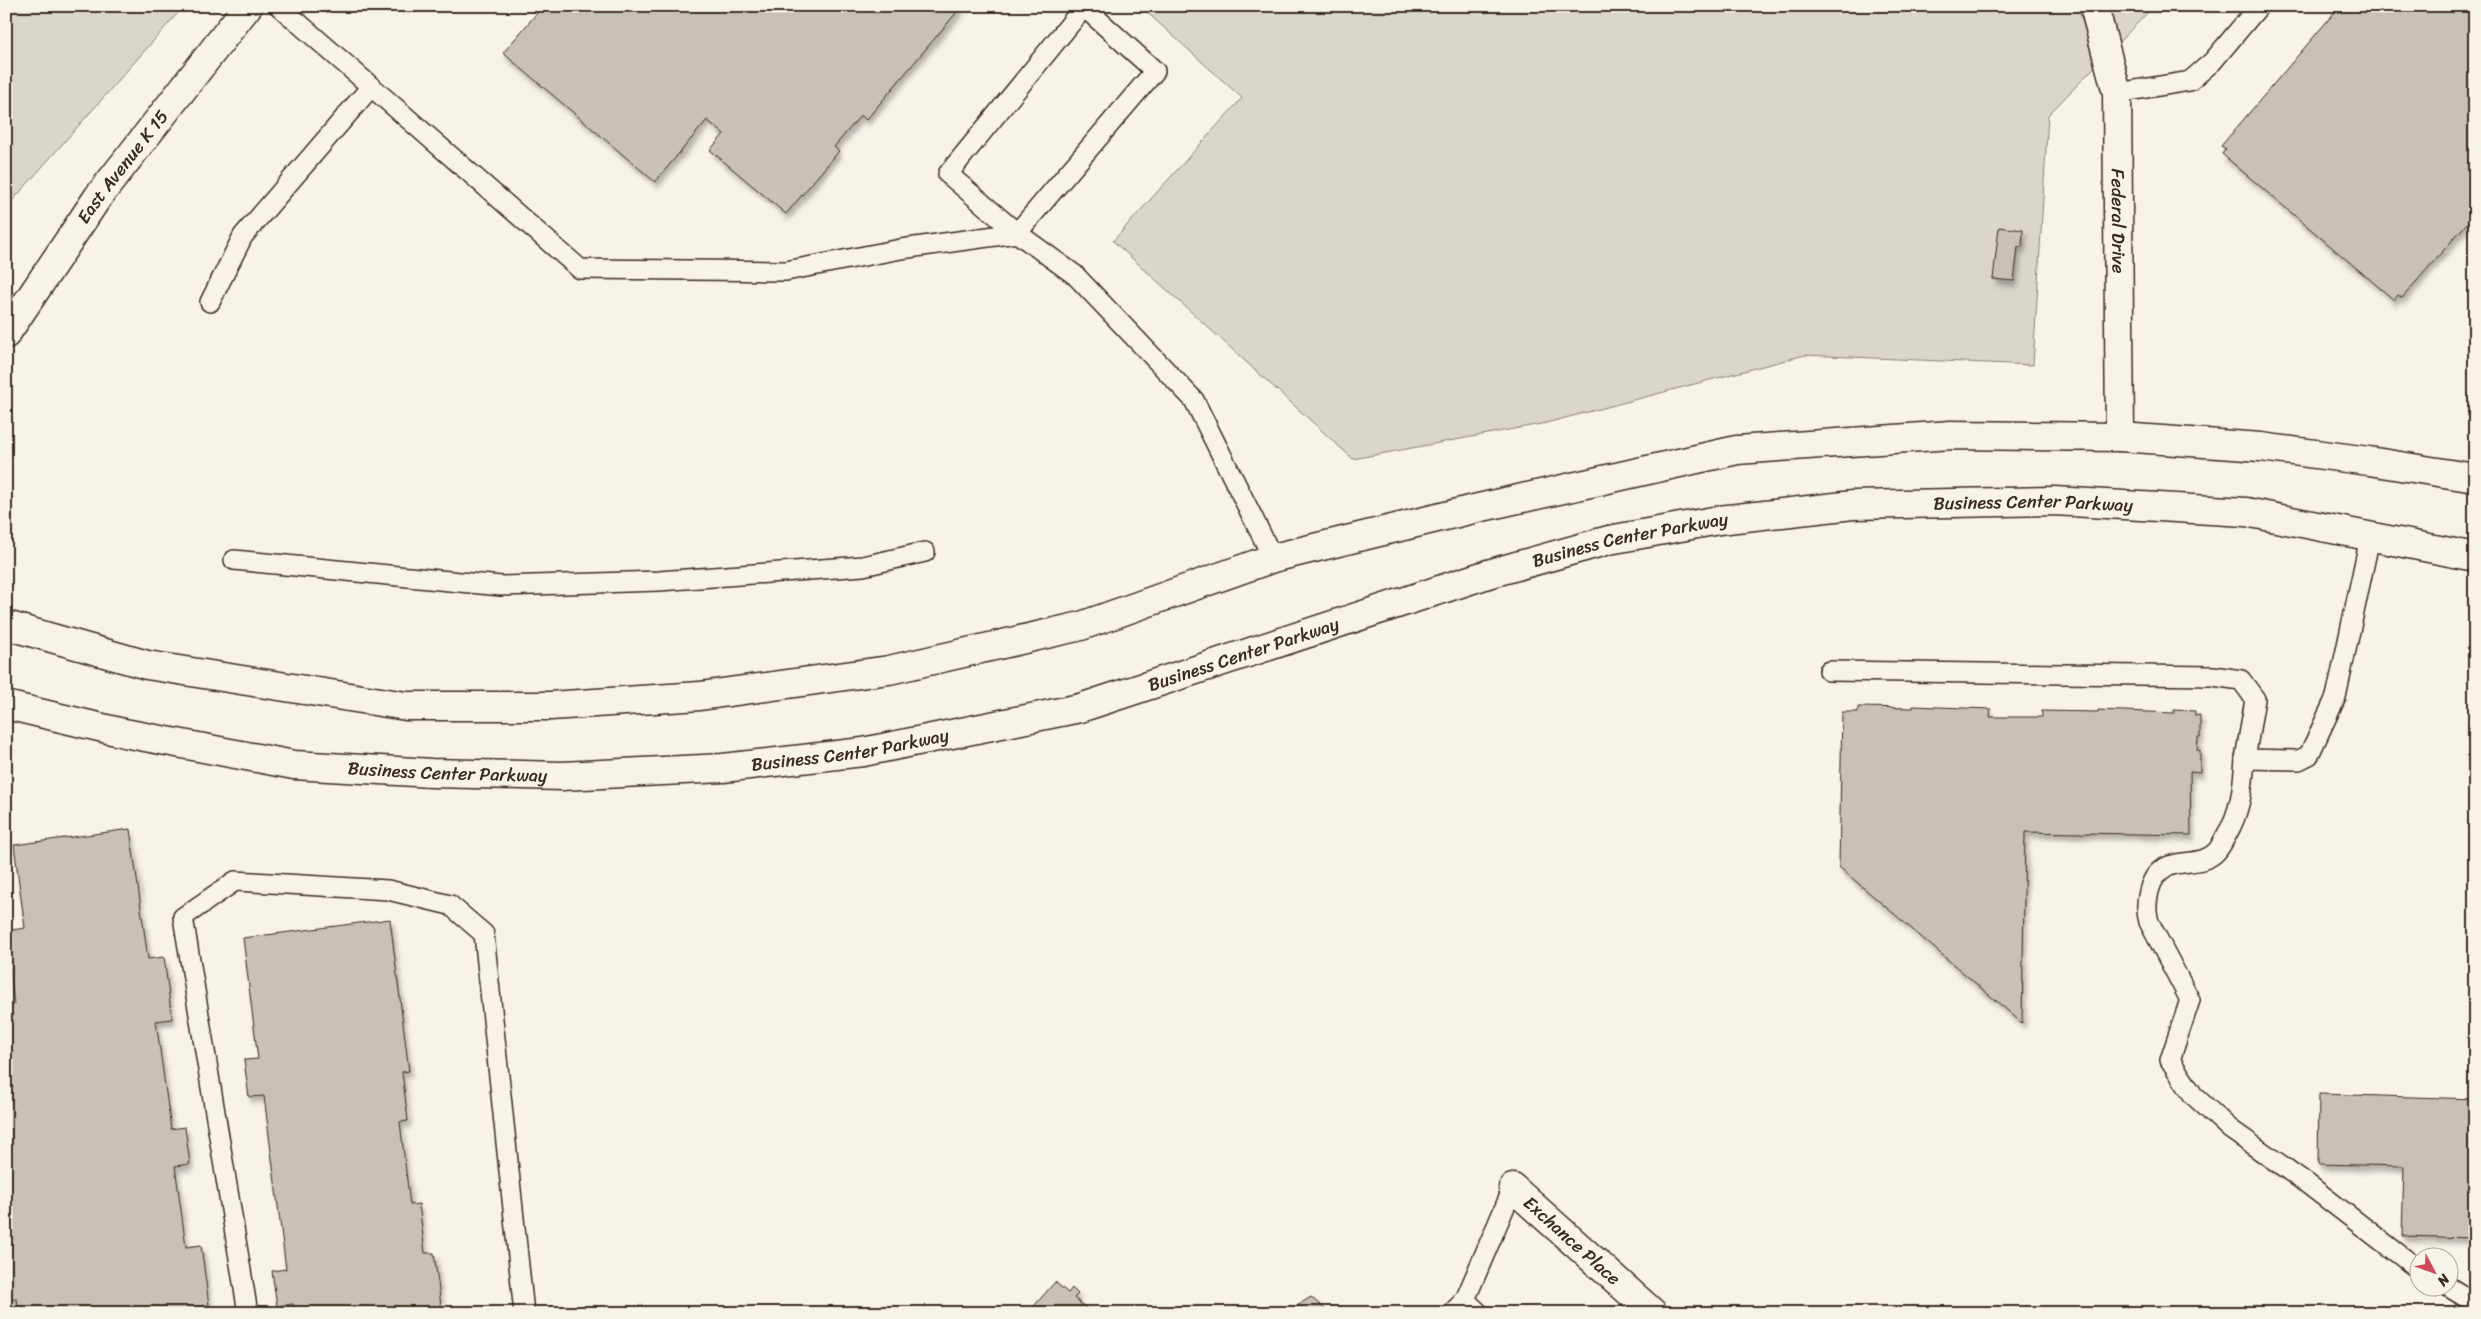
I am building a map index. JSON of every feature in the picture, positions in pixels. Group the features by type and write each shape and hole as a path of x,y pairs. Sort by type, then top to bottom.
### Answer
{"main road":[{"name":"East Avenue K 15","path":"6,334 98,197 248,6"},
{"name":"Federal Drive","path":"2094,6 2117,93 2120,436"},
{"path":"6,625 146,665 406,706 550,706 700,696 889,670 1081,626 1273,558 1478,508 1737,450 1951,435 2120,436 2260,446 2475,478"},
{"name":"Business Center Parkway","path":"6,705 124,733 294,765 432,773 562,776 723,768 863,752 1080,708 1488,574 1609,540 1719,520 1853,505 2054,501 2246,512 2475,557"},
{"name":"Exchance Place","path":"1513,1188 1653,1313"}],"lane":[{"path":"279,6 370,88 580,269 786,271 901,249 1018,233 1154,72 1084,7 948,174 1018,233 1075,275 1194,400 1273,558"},
{"path":"2117,93 2190,81 2213,61 2259,6"},
{"path":"210,302 243,236 370,88"},
{"path":"2246,759 2299,760 2308,755 2336,697 2370,537"},
{"path":"234,560 501,586 659,581 862,566 925,552"},
{"path":"1829,671 2213,676 2241,680 2255,699 2243,794 2236,820 2217,852 2206,860 2168,866 2155,877 2147,898 2146,911 2150,922 2190,1000 2170,1060 2193,1095 2230,1129 2305,1182 2408,1261"},
{"path":"248,1313 183,917 235,881 388,890 450,905 484,934 524,1313"},
{"path":"1465,1309 1513,1188"},
{"path":"2458,1293 2475,1303"}],"shaded area":[{"path":"6,6 184,6 6,208"},
{"path":"1140,6 2154,6 2048,115 2033,365 1805,355 1546,423 1353,459 1113,241 1242,98"}],"building":[{"path":"543,6 962,6 866,120 861,115 834,147 839,151 786,214 710,150 724,134 707,120 655,182 503,53"},
{"path":"2340,6 2475,6 2475,214 2402,298 2398,295 2394,300 2222,154 2226,149 2221,146"},
{"path":"1999,227 2023,230 2022,247 2018,247 2014,281 1993,279"},
{"path":"1913,706 1991,709 1990,717 2042,717 2042,711 2098,712 2098,710 2174,713 2174,710 2195,711 2195,716 2200,715 2200,737 2198,737 2197,750 2200,750 2200,772 2190,771 2191,835 2025,832 2022,1023 1839,867 1842,712 1858,712 1858,707 1913,708"},
{"path":"130,829 148,959 164,957 172,1019 156,1021 171,1129 185,1127 190,1164 175,1166 186,1247 201,1245 209,1305 194,1308 195,1313 19,1313 17,1299 6,1300 6,1006 14,1005 6,931 25,928 14,845"},
{"path":"390,919 409,1071 402,1072 408,1121 400,1122 410,1205 419,1204 425,1253 434,1253 442,1313 294,1313 293,1304 277,1306 272,1271 286,1269 264,1096 249,1097 244,1060 258,1059 243,938"},
{"path":"2319,1094 2475,1099 2475,1238 2402,1236 2404,1166 2318,1164"},
{"path":"1055,1282 1068,1293 1072,1288 1078,1294 1074,1298 1092,1313 1028,1313"},
{"path":"1311,1297 1329,1313 1285,1313"}]}
